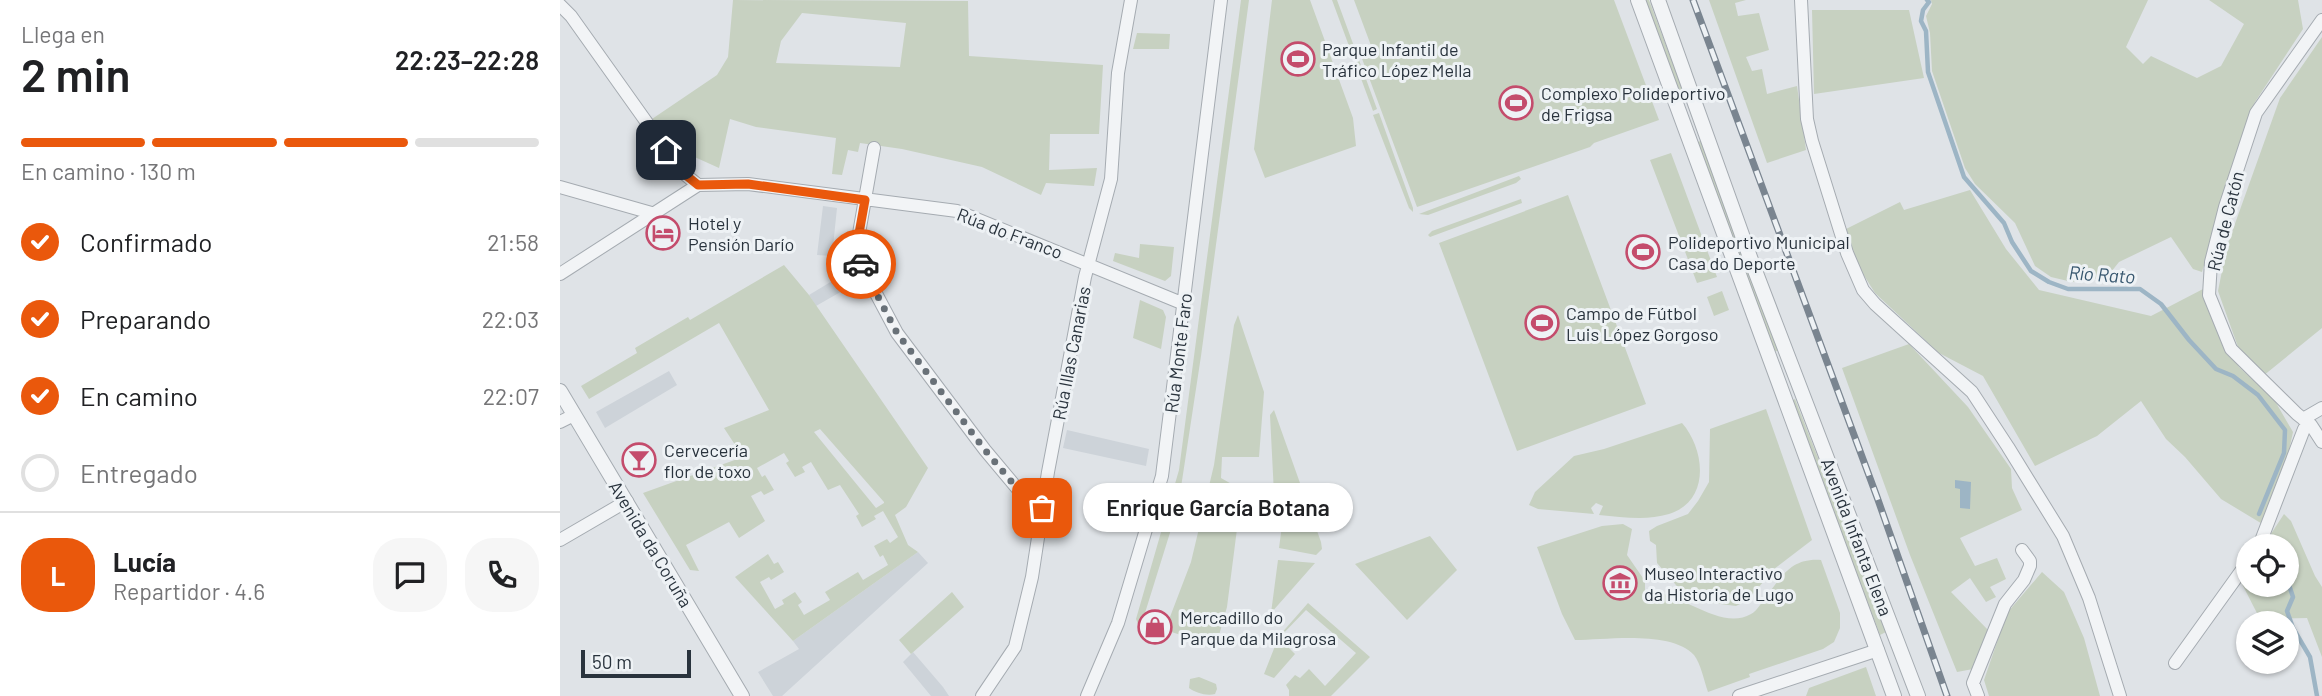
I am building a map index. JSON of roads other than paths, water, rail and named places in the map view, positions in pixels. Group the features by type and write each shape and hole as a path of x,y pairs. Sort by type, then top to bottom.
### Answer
{"street":[{"name":"Rúa Illas Canarias","path":"982,696 1015,648 1032,577 1042,508 1089,264 1111,179 1118,73 1131,0"},
{"name":"Rúa Monte Faro","path":"1087,696 1112,641 1162,476 1221,0"},
{"name":"Avenida Infanta Elena","path":"1638,0 1894,696"},
{"name":"Avenida Infanta Elena","path":"1658,0 1796,378 1918,696"},
{"path":"1801,0 1807,119 1847,253 1863,289 1875,304 1964,384 2001,436 2063,536 2089,598 2120,696"},
{"path":"560,5 682,172 698,185 560,274"},
{"name":"Rúa de Catón","path":"2322,20 2256,113 2225,207 2211,262 2209,295 2231,349 2303,419 2322,442"},
{"path":"1684,123 1700,117"},
{"path":"874,148 858,239 863,269 897,333 1031,505 1042,508"},
{"name":"Rúa do Franco","path":"698,185 748,184 957,211 1184,304"},
{"path":"560,187 655,214"},
{"path":"1782,386 1796,378"},
{"name":"Avenida da Coruña","path":"560,391 567,419 627,501 742,696"},
{"path":"2264,534 2304,429 2303,419 2322,408"},
{"path":"560,540 627,501"},
{"path":"1978,696 1973,683 2005,604 2024,580 2030,566 2030,561 2022,550"},
{"path":"2175,663 2236,578"},
{"path":"1740,696 1878,650"}],"water":[{"path":"1955,480 1971,482 1970,509 1960,508 1960,489 1955,488"}],"waterway":[{"name":"Río Rato","path":"1927,0 1929,2 1923,10 1921,21 1926,31 1928,72 1964,177 2004,223 2012,242 2031,271 2068,289 2140,289 2161,304 2216,369 2233,376 2258,395 2285,430 2284,453 2259,514"},
{"name":"Río Rato","path":"2293,597 2287,611 2293,628 2310,657 2317,696"}],"railway":[{"path":"1693,0 1877,497 1947,696"}],"place":[{"name":"Parque Infantil de Tráfico López Mella","path":"1298,59"},
{"name":"Complexo Polideportivo de Frigsa","path":"1516,103"},
{"name":"Hotel y Pensión Darío","path":"663,233"},
{"name":"Polideportivo Municipal Casa do Deporte","path":"1643,252"},
{"name":"Campo de Fútbol Luis López Gorgoso","path":"1542,323"},
{"name":"Cervecería flor de toxo","path":"639,460"},
{"name":"Enrique García Botana","path":"1042,508"},
{"name":"Museo Interactivo da Historia de Lugo","path":"1620,583"},
{"name":"Mercadillo do Parque da Milagrosa","path":"1155,627"}]}
